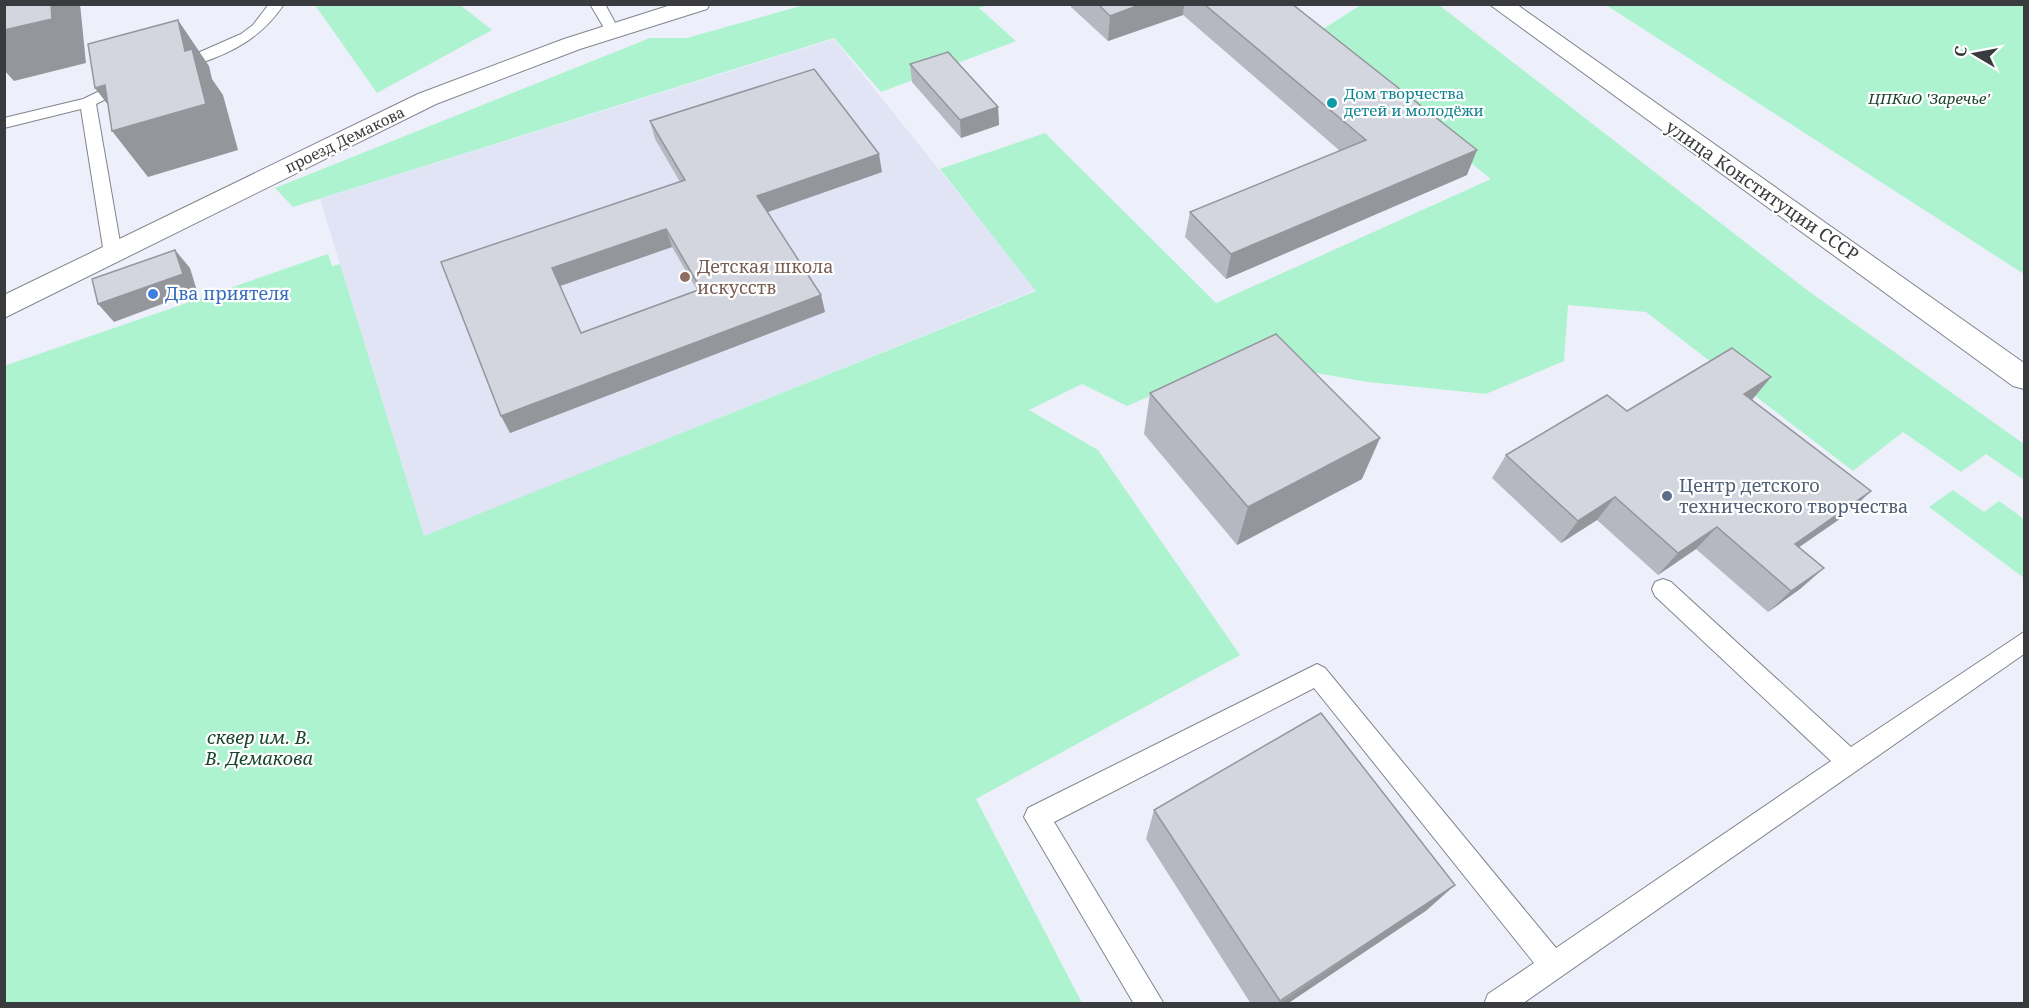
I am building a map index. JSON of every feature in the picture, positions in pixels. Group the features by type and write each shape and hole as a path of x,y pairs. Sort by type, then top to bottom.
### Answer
{"street":[{"name":"проезд Демакова","path":"4,308 427,99 612,30 699,4"},
{"name":"улица Конституции СССР","path":"1500,4 2025,378"}],"lane":[{"path":"161,70 224,50 255,33 269,19 276,4"},
{"path":"597,4 612,30"},
{"path":"4,123 88,102 140,77"},
{"path":"88,102 113,254"},
{"path":"1663,589 1848,761"},
{"path":"1498,1004 1848,761 2025,642"},
{"path":"1150,1004 1037,817 1317,675 1553,965"}],"shaded area":[{"name":"Детская школа искусств","path":"834,39 1036,290 424,537 320,199"}],"green space":[{"path":"315,5 460,5 492,30 377,93"},
{"path":"804,5 988,5 979,8 1016,41 881,92 834,38 293,207 275,188 650,38 687,38"},
{"name":"сквер им. В. В. Демакова","path":"1361,5 1439,5 1807,290 2024,444 2024,480 1986,454 1961,472 1903,432 1853,471 1646,312 1568,305 1564,361 1486,394 1368,382 1235,359 1127,406 1082,384 1029,410 1098,450 1240,655 976,799 1082,1003 5,1003 4,366 328,254 332,266 340,264 424,536 1036,291 940,169 1045,133 1216,303 1491,179 1312,36"},
{"name":"ЦПКиО 'Заречье'","path":"1606,5 2024,5 2024,274"},
{"path":"1953,490 1984,512 1999,501 2024,519 2024,578 1929,507"}],"building":[{"path":"4,4 51,4 52,19 4,30"},
{"path":"1098,4 1142,4 1110,16"},
{"path":"1204,4 1292,4 1477,150 1231,254 1190,212 1366,140"},
{"path":"178,20 185,51 192,49 206,104 112,131 105,85 95,88 88,44"},
{"path":"948,52 998,107 960,120 910,64"},
{"path":"814,69 879,154 757,196 821,295 501,416 441,262 685,180 650,121","holes":["666,229 701,289 581,333 552,268"]},
{"path":"175,250 183,274 98,304 92,279"},
{"path":"1276,334 1380,438 1248,507 1150,393"},
{"name":"Центр детского технического творчества","path":"1732,348 1771,377 1744,394 1871,491 1795,544 1824,568 1791,591 1717,527 1678,553 1615,497 1578,521 1506,455 1607,395 1627,411"},
{"path":"1321,713 1455,885 1280,1001 1154,810"}],"place":[{"name":"Дом творчества детей и молодёжи","path":"1332,103"},
{"name":"Детская школа искусств","path":"685,277"},
{"name":"Два приятеля","path":"153,294"},
{"name":"Центр детского технического творчества","path":"1667,496"}]}
